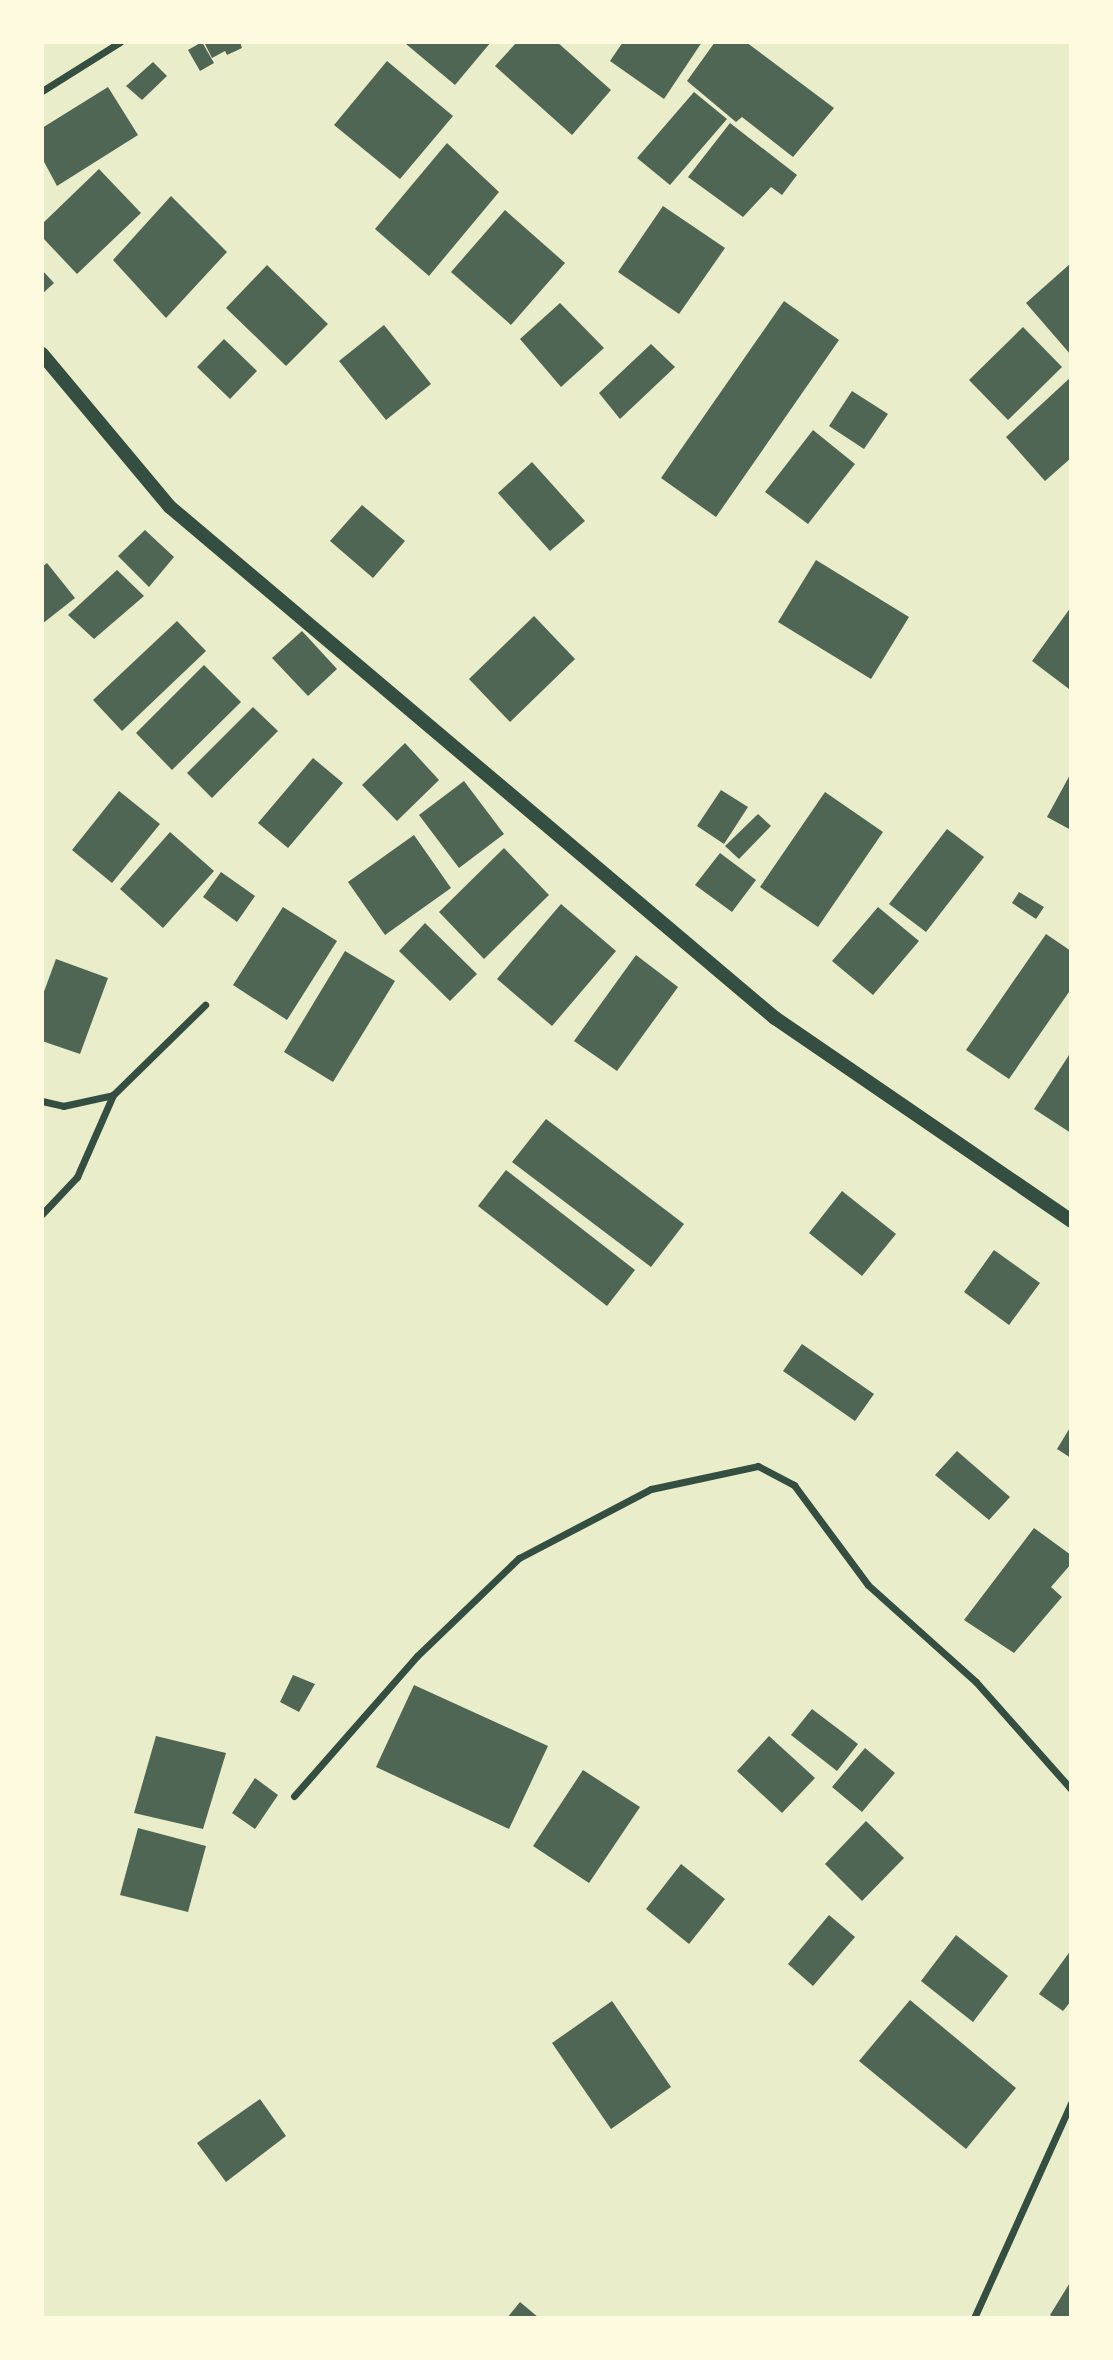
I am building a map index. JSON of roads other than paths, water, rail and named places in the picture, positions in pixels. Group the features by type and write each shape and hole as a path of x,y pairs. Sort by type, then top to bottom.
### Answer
{"main road":[{"path":"42,354 170,507 765,1009 1071,1221"}],"street":[{"path":"42,91 120,42"},
{"path":"42,1214 77,1177 113,1095 205,1005"},
{"path":"42,1101 63,1106 113,1095"},
{"path":"294,1796 417,1656 519,1558 651,1489 758,1466 794,1485 867,1585 976,1682 1071,1789"},
{"path":"974,2318 1071,2103"}]}
